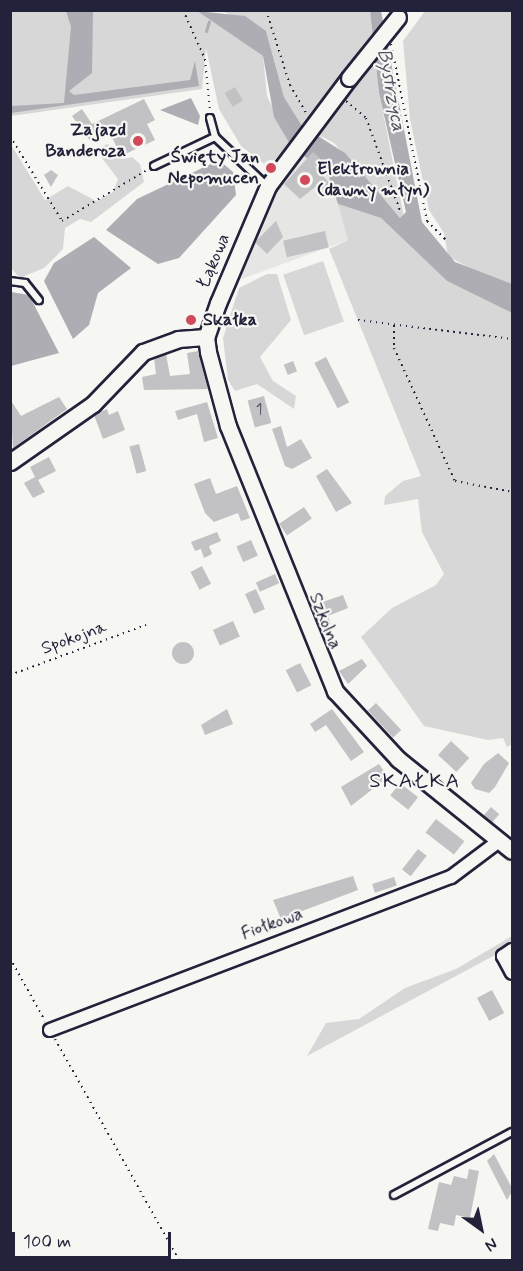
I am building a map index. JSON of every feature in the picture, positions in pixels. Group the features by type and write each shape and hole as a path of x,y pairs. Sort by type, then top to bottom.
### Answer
{"street":[{"name":"Łąkowa","path":"206,337 267,186 311,125 400,14"},
{"path":"11,461 93,404 143,352 178,339 206,337"},
{"name":"Szkolna","path":"206,337 228,426 334,692 398,759 513,851"},
{"name":"Fiołkowa","path":"50,1030 451,878 499,841"},
{"path":"513,950 503,956 513,973"}],"lane":[{"path":"210,118 215,137 267,186"},
{"path":"154,166 215,137"},
{"path":"10,281 26,283 39,300"},
{"path":"394,1195 513,1132"}],"path":[{"path":"183,10 205,59 210,118"},
{"path":"266,10 299,107 311,125"},
{"path":"391,37 427,221 448,242"},
{"path":"336,95 366,118 401,213"},
{"path":"10,136 62,221 154,166"},
{"path":"358,320 513,339"},
{"path":"394,325 394,348 455,481 513,492"},
{"name":"Spokojna","path":"10,675 146,625"},
{"path":"10,958 179,1260"}],"shaded area":[{"path":"10,11 197,11 263,56 267,96 290,144 268,167 241,146 219,109 206,48 202,89 11,116"},
{"path":"222,11 370,11 379,93 404,217 400,218 334,143 302,126 284,97 266,31"},
{"path":"425,11 512,11 512,284 489,279 448,256 444,233 429,210 410,119 403,41"},
{"path":"319,124 348,240 236,281 276,187"},
{"path":"10,143 45,200 68,186 96,201 113,192 118,179 95,149 108,144 122,159 132,157 140,164 144,182 91,222 80,219 65,228 63,249 44,268 20,278 11,268"},
{"path":"338,204 381,218 447,281 512,313 512,744 507,747 503,738 488,740 424,726 361,637 392,608 436,585 444,574 422,532 418,499 384,505 385,496 403,481 421,476 329,249 348,240"},
{"path":"323,261 344,322 304,335 283,275"},
{"path":"267,274 277,274 291,320 260,357 273,381 296,396 294,409 257,384 235,391 228,380 223,338 239,288"},
{"path":"512,936 512,946 307,1056 326,1023 359,1019 405,988 456,969"}],"water":[{"path":"66,11 93,11 92,73 69,91 74,95 190,80 195,61 199,86 11,113 11,106 64,103 71,27"},
{"name":"Bystrzyca","path":"197,11 245,16 266,31 284,97 302,126 345,153 400,218 406,212 379,93 370,11 381,11 422,222 455,262 512,284 512,313 447,281 381,218 338,204 329,177 290,144 274,117 263,56"},
{"path":"191,98 200,116 198,125 160,110"},
{"path":"219,160 233,172 236,195 179,258 158,264 106,230 137,199"},
{"path":"94,237 131,268 98,293 89,325 73,339 44,281 54,263"},
{"path":"11,292 29,295 59,353 11,366"}],"building":[{"path":"235,87 243,101 233,107 225,93"},
{"path":"144,99 155,120 147,124 155,140 121,156 108,129 91,142 72,116 82,109 92,124"},
{"name":"Elektrownia (dawny młyn)","path":"313,152 320,158 314,165 331,185 321,189 319,184 300,199 284,184"},
{"path":"51,170 58,175 51,187 44,175"},
{"path":"276,221 283,237 267,254 255,242"},
{"path":"325,231 329,248 287,257 283,241"},
{"path":"198,351 208,389 144,390 142,377 156,374 154,358 166,354 170,376 190,374 187,353"},
{"path":"326,357 349,402 338,408 314,363"},
{"path":"293,361 297,371 288,375 284,365"},
{"path":"264,396 271,423 255,427 248,400"},
{"path":"59,397 67,409 13,448 10,399 21,416"},
{"path":"207,402 218,438 204,442 197,414 178,420 175,411"},
{"path":"107,409 109,415 118,411 125,430 103,439 94,415"},
{"path":"281,426 287,447 301,439 312,458 292,469 285,466 272,429"},
{"path":"139,444 146,471 137,474 129,447"},
{"path":"49,457 56,471 38,480 45,492 33,498 24,483 35,477 30,467"},
{"path":"327,469 352,503 336,512 316,476"},
{"path":"210,478 216,494 237,486 250,518 241,521 238,513 214,522 205,513 194,484"},
{"path":"304,507 312,519 287,535 279,524"},
{"path":"217,532 221,541 209,546 212,554 204,558 201,549 195,551 191,542"},
{"path":"251,540 258,556 243,562 236,547"},
{"path":"202,566 211,584 199,590 190,572"},
{"path":"275,574 279,583 260,592 256,583"},
{"path":"256,589 265,609 254,614 245,594"},
{"path":"343,595 348,608 328,616 331,624 320,628 311,606"},
{"path":"233,621 240,637 220,645 213,630"},
{"path":"183,642 191,645 194,653 191,661 183,664 175,661 172,653 175,645"},
{"path":"362,659 367,666 348,684 339,671"},
{"path":"300,663 311,685 297,693 286,670"},
{"path":"376,703 401,730 393,738 368,711"},
{"path":"227,709 233,724 205,735 201,725"},
{"path":"332,709 364,752 351,761 326,725 315,732 310,724"},
{"path":"451,741 469,758 456,772 438,755"},
{"path":"498,753 509,763 495,787 489,793 475,789 471,783 484,764"},
{"path":"379,764 388,777 351,806 341,787"},
{"path":"400,783 418,797 408,810 390,796"},
{"path":"491,807 499,814 492,823 484,815"},
{"path":"436,819 464,841 454,855 426,832"},
{"path":"418,849 427,856 411,876 402,869"},
{"path":"353,876 358,890 281,919 273,900"},
{"path":"394,877 397,886 375,893 372,884"},
{"path":"492,990 504,1013 489,1021 477,998"},
{"path":"494,1154 513,1190 507,1200 487,1161"},
{"path":"469,1169 479,1171 470,1218 456,1215 454,1226 440,1223 438,1231 428,1229 439,1182 451,1185 454,1176 467,1179"}],"waterway":[{"path":"206,31 209,21"}],"place":[{"name":"Zajazd Banderoza","path":"138,141"},
{"name":"Święty Jan Nepomucen","path":"271,168"},
{"name":"Elektrownia (dawny młyn)","path":"305,180"},
{"name":"Skałka","path":"191,320"}],"district":[{"name":"SKAŁKA","path":"415,781"}]}
